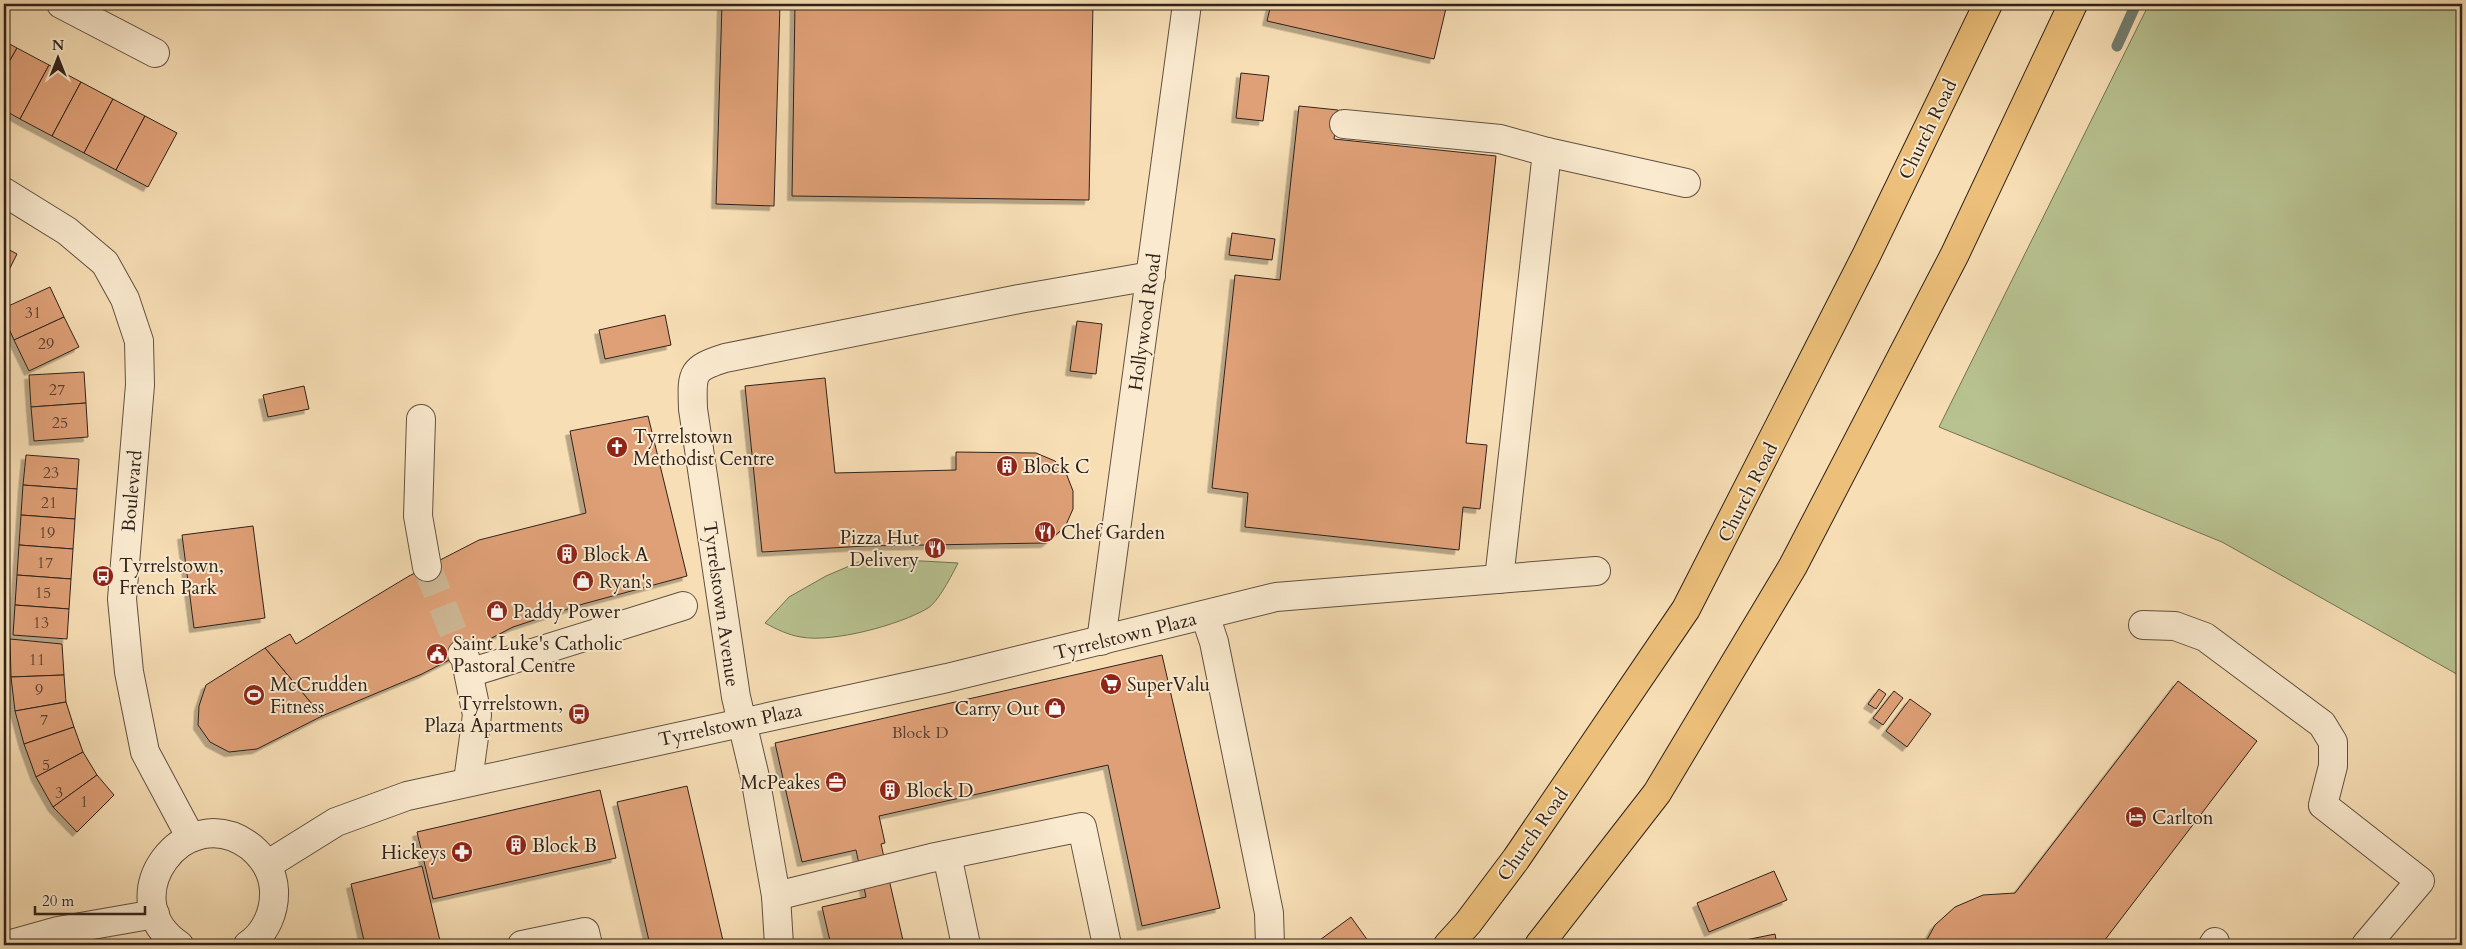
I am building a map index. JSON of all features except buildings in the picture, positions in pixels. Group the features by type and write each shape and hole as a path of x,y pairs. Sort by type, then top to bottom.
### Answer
{"main road":[{"name":"Church Road","path":"1448,945 1468,923 1516,858 1686,609 1844,299 1988,4"},
{"path":"1539,945 1657,793 1794,566 1955,254 2073,4"}],"street":[{"path":"61,4 154,52"},
{"name":"Hollywood Road","path":"1101,641 1187,4"},
{"path":"1344,124 1500,139 1548,152 1686,183"},
{"path":"1498,579 1548,152"},
{"name":"Boulevard","path":"4,192 67,231 105,263 125,299 139,341 140,385 122,599 128,662 145,752 191,838"},
{"name":"Tyrrelstown Avenue","path":"779,945 776,896 755,777 736,697 693,409 692,379 703,365 725,358 1019,299 1151,276"},
{"path":"421,419 418,516 427,567"},
{"name":"Tyrrelstown Plaza","path":"267,865 336,822 407,796 468,781 947,678 1276,597 1596,571"},
{"path":"468,781 477,715 466,664 683,606"},
{"path":"1205,615 1214,642 1269,913 1270,945"},
{"path":"2143,624 2175,626 2205,637 2322,724 2333,742 2333,766 2323,805 2420,881 2366,945"},
{"path":"776,896 947,855 1082,827 1107,945"},
{"path":"180,945 162,929 155,914 152,892 158,867 178,844 191,838 220,834 233,837 258,852 267,865 273,882 274,900 270,918 260,934 248,945"},
{"path":"947,855 966,945"},
{"path":"8,945 58,931 155,914"},
{"path":"522,945 585,932 588,945"}],"green space":[{"path":"2149,4 2462,4 2462,677 2222,542 1939,427"},
{"path":"868,558 958,563 932,605 901,621 847,635 814,638 791,635 765,623 789,597 826,576"}],"waterway":[{"path":"2117,46 2136,4"}],"tunnel":[{"path":"427,567 462,654"}],"place":[{"name":"Tyrrelstown Methodist Centre","path":"617,447"},
{"name":"Block C","path":"1007,466"},
{"name":"Chef Garden","path":"1045,532"},
{"name":"Pizza Hut Delivery","path":"935,548"},
{"name":"Block A","path":"567,554"},
{"name":"Tyrrelstown, French Park","path":"103,576"},
{"name":"Ryan's","path":"583,581"},
{"name":"Paddy Power","path":"497,611"},
{"name":"Saint Luke's Catholic Pastoral Centre","path":"437,654"},
{"name":"SuperValu","path":"1111,684"},
{"name":"McCrudden Fitness","path":"254,695"},
{"name":"Carry Out","path":"1055,708"},
{"name":"Tyrrelstown, Plaza Apartments","path":"579,714"},
{"name":"McPeakes","path":"836,782"},
{"name":"Block D","path":"890,790"},
{"name":"Carlton","path":"2136,817"},
{"name":"Block B","path":"516,845"},
{"name":"Hickeys","path":"462,852"}]}
